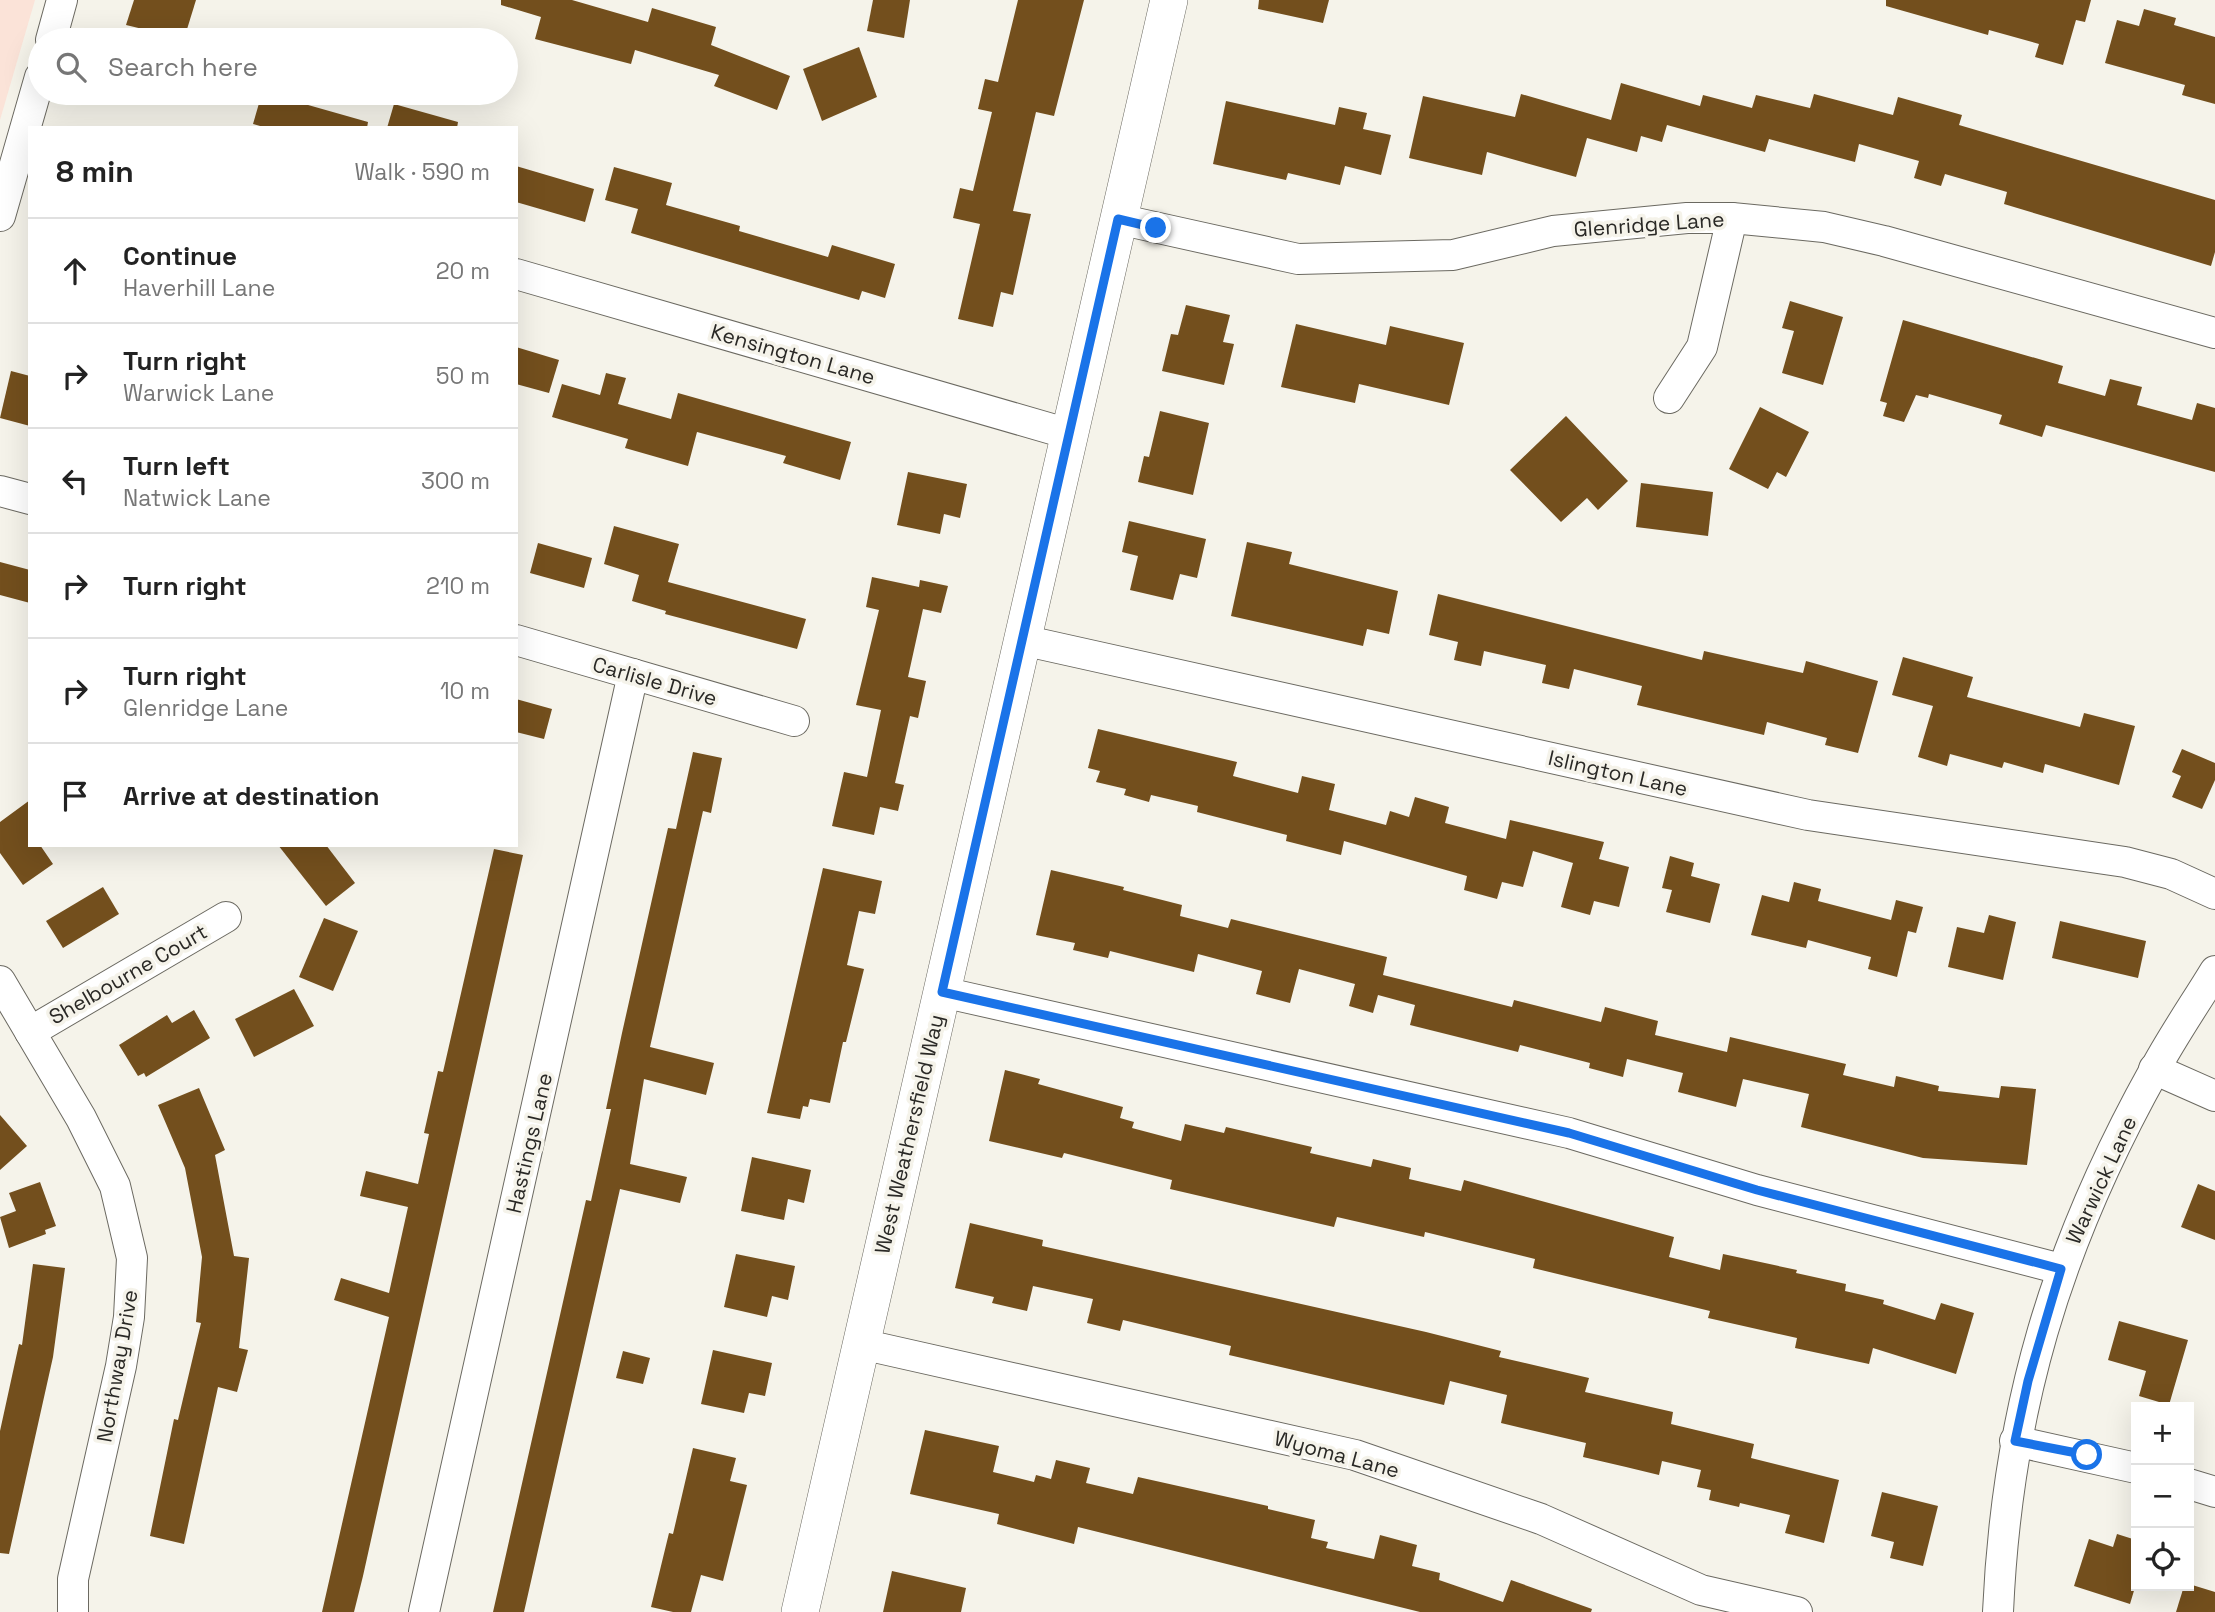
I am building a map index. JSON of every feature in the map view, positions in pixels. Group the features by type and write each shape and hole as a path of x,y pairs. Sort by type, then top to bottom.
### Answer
{"street":[{"path":"54,28 62,0"},
{"name":"West Weathersfield Way","path":"800,1612 1168,0"},
{"path":"29,126 34,105"},
{"path":"0,216 27,133"},
{"name":"Glenridge Lane","path":"1118,219 1298,259 1453,255 1553,230 1686,218 1731,218 1824,228 1884,241 2215,333"},
{"path":"1668,398 1702,347 1731,218"},
{"name":"Kensington Lane","path":"518,275 1069,434"},
{"path":"0,491 28,498"},
{"name":"Islington Lane","path":"1022,640 1808,815 2125,862 2171,874 2215,894"},
{"name":"Carlisle Drive","path":"518,641 794,721"},
{"name":"Hastings Lane","path":"424,1612 633,674"},
{"name":"Shelbourne Court","path":"30,1032 226,917"},
{"name":"Warwick Lane","path":"1998,1612 2015,1441 2028,1381 2061,1269 2112,1149 2154,1069 2215,971"},
{"name":"Northway Drive","path":"0,981 81,1118 116,1186 132,1258 129,1317 73,1579 72,1612"},
{"path":"942,992 1569,1133 1757,1190 2061,1269"},
{"path":"2154,1069 2215,1096"},
{"name":"Wyoma Lane","path":"861,1344 1355,1455 1541,1519 1701,1590 1797,1612"},
{"path":"2015,1441 2131,1467"},
{"path":"2194,1486 2215,1492"}],"shaded area":[{"path":"0,0 35,0 0,120"}],"building":[{"path":"134,0 196,0 187,28 138,28 126,25"},
{"path":"501,0 572,0 648,22 652,8 716,27 711,45 790,76 777,110 714,86 719,75 635,50 631,64 535,39 541,17 501,5"},
{"path":"873,0 910,0 904,38 867,31"},
{"path":"1018,0 1084,0 1054,116 1036,112 1013,211 1031,214 1013,295 1001,292 993,327 958,319 980,224 953,218 960,188 973,191 992,112 978,109 985,79 998,82"},
{"path":"1259,0 1329,0 1323,23 1258,9"},
{"path":"1886,0 2091,0 2085,22 2076,20 2063,65 2035,57 2039,44 1989,30 1988,35 1886,6"},
{"path":"2144,9 2176,18 2174,25 2215,37 2215,104 2182,95 2185,85 2105,63 2117,20 2139,26"},
{"path":"859,47 877,97 822,121 803,69"},
{"path":"1621,83 1700,106 1703,95 1752,108 1756,95 1810,108 1814,94 1893,115 1898,97 1962,115 1959,125 2215,200 2215,252 2211,266 2004,204 2007,192 1945,174 1941,186 1914,178 1919,161 1859,144 1855,162 1769,139 1765,152 1667,125 1662,142 1641,136 1637,152 1587,138 1576,177 1487,152 1482,175 1409,158 1423,96 1515,117 1521,94 1611,120"},
{"path":"1226,101 1335,125 1339,107 1367,113 1363,129 1391,135 1381,175 1345,166 1340,185 1288,173 1286,180 1213,164"},
{"path":"259,105 308,105 368,122 367,126 253,124"},
{"path":"394,105 458,122 457,126 388,126"},
{"path":"518,167 594,189 585,222 518,203"},
{"path":"614,167 672,183 666,205 740,226 739,231 828,257 832,245 895,264 885,298 862,291 859,300 631,233 638,209 605,200"},
{"path":"1790,301 1843,317 1823,385 1782,373 1794,331 1782,328"},
{"path":"1186,305 1230,315 1223,342 1234,344 1224,385 1162,371 1171,334 1178,335"},
{"path":"1903,320 2063,366 2058,383 2105,396 2110,379 2142,387 2137,405 2192,420 2197,403 2215,408 2215,472 2046,425 2042,437 1999,424 2002,415 1929,394 1928,398 1916,395 1904,422 1883,416 1887,403 1880,401"},
{"path":"1296,324 1386,345 1390,326 1464,343 1449,405 1359,384 1355,403 1281,387"},
{"path":"518,348 559,360 549,393 518,385"},
{"path":"11,371 28,375 28,425 0,418"},
{"path":"606,373 626,378 618,404 671,419 678,393 851,442 840,480 783,463 786,456 697,432 688,466 625,448 628,439 552,417 562,384 600,395"},
{"path":"1760,407 1809,432 1786,477 1777,472 1768,489 1729,469"},
{"path":"1160,411 1209,423 1193,495 1138,482 1144,456 1149,457"},
{"path":"1566,416 1628,481 1598,510 1587,498 1561,522 1510,470"},
{"path":"908,472 967,484 960,518 944,514 940,534 897,525"},
{"path":"1641,483 1713,492 1708,536 1636,527"},
{"path":"1129,521 1206,539 1197,578 1180,574 1173,600 1130,590 1138,556 1122,552"},
{"path":"614,526 679,544 668,582 806,619 797,649 665,614 666,611 632,601 639,575 604,564"},
{"path":"1247,542 1292,552 1289,564 1398,591 1389,634 1367,629 1363,646 1231,616"},
{"path":"538,543 592,558 584,588 530,573"},
{"path":"0,562 28,569 28,602 0,595"},
{"path":"872,577 919,587 920,580 948,586 941,613 923,609 908,677 926,681 918,718 910,716 895,783 904,785 898,811 880,807 874,835 832,826 844,772 867,777 881,710 856,705 879,610 866,607"},
{"path":"1438,594 1702,660 1704,651 1803,673 1806,661 1878,681 1858,753 1825,745 1827,738 1767,722 1764,735 1637,705 1642,686 1574,669 1569,689 1542,683 1546,665 1484,651 1481,666 1454,660 1458,642 1429,635"},
{"path":"1903,657 1973,677 1967,697 2080,727 2084,713 2135,726 2119,785 2045,764 2043,773 2004,762 2002,768 1950,754 1947,766 1918,757 1933,706 1892,695"},
{"path":"518,700 552,709 544,739 518,732"},
{"path":"1098,729 1237,762 1233,776 1298,793 1302,776 1335,784 1329,810 1386,825 1390,811 1409,817 1415,797 1449,807 1445,823 1506,839 1510,820 1604,842 1599,859 1629,867 1619,907 1594,901 1590,915 1561,907 1573,863 1533,851 1523,887 1502,882 1497,899 1464,890 1467,876 1344,841 1341,855 1286,841 1287,835 1197,812 1198,806 1151,795 1149,802 1124,795 1126,789 1096,782 1100,771 1088,768"},
{"path":"2182,749 2215,763 2215,780 2202,809 2172,797 2181,776 2172,772"},
{"path":"693,752 722,758 711,813 703,811 650,1047 714,1063 706,1095 644,1079 630,1164 687,1177 680,1203 620,1189 524,1612 493,1612 586,1200 591,1201 611,1109 606,1109 668,828 676,829"},
{"path":"28,801 28,847 41,847 53,864 23,885 0,853 0,822"},
{"path":"280,847 328,847 355,883 326,906"},
{"path":"494,849 523,855 363,1576 354,1612 322,1612 389,1317 334,1300 341,1278 389,1293 408,1207 360,1196 366,1171 418,1184 429,1134 424,1133 438,1071 443,1072"},
{"path":"1670,856 1694,863 1691,876 1720,884 1710,923 1666,912 1672,890 1662,888"},
{"path":"823,868 882,881 875,914 859,911 847,965 864,969 846,1042 843,1042 830,1103 810,1099 808,1107 803,1106 800,1119 767,1113"},
{"path":"1051,870 1124,887 1123,890 1182,905 1180,916 1228,928 1231,919 1387,957 1383,975 1512,1007 1514,1000 1601,1022 1605,1007 1658,1021 1655,1035 1727,1052 1730,1037 1846,1064 1843,1075 1894,1087 1896,1076 1939,1086 1938,1091 1999,1098 2001,1086 2036,1089 2027,1165 1923,1158 1801,1127 1809,1094 1743,1079 1736,1107 1678,1092 1683,1073 1627,1059 1623,1077 1589,1068 1590,1063 1520,1045 1518,1052 1410,1025 1415,1005 1378,995 1373,1013 1349,1006 1355,984 1299,969 1290,1003 1256,994 1262,971 1198,954 1194,972 1110,951 1108,958 1073,950 1075,943 1036,935"},
{"path":"1794,882 1821,889 1818,901 1891,920 1896,900 1923,907 1916,933 1908,931 1897,977 1868,969 1871,957 1808,940 1806,948 1751,935 1762,895 1789,902"},
{"path":"103,887 119,914 63,948 46,921"},
{"path":"1989,915 2016,922 2003,980 1948,967 1957,927 1984,933"},
{"path":"324,918 358,931 333,991 299,977"},
{"path":"2060,921 2146,941 2138,978 2052,958"},
{"path":"294,989 314,1026 254,1057 235,1019"},
{"path":"194,1010 210,1038 146,1077 144,1073 138,1076 119,1045 167,1015 172,1023"},
{"path":"1005,1070 1040,1079 1038,1084 1123,1107 1120,1118 1134,1122 1132,1128 1181,1141 1185,1124 1224,1133 1226,1127 1312,1147 1310,1153 1371,1167 1373,1159 1411,1168 1409,1179 1461,1191 1464,1180 1674,1237 1669,1257 1720,1270 1723,1254 1846,1284 1845,1291 1884,1300 1883,1304 1935,1320 1941,1303 1974,1313 1956,1374 1873,1348 1869,1364 1795,1348 1797,1338 1708,1318 1710,1311 1533,1268 1535,1259 1425,1232 1424,1237 1337,1217 1334,1227 1170,1189 1172,1180 1064,1153 1062,1158 989,1141"},
{"path":"199,1088 225,1150 215,1155 234,1256 249,1258 239,1348 248,1350 237,1392 218,1387 184,1544 150,1536 174,1419 178,1420 201,1323 196,1322 202,1257 185,1168 158,1105"},
{"path":"0,1115 27,1146 0,1170"},
{"path":"752,1157 811,1170 804,1203 788,1199 784,1220 741,1211"},
{"path":"40,1182 56,1226 45,1230 46,1234 9,1248 0,1217 16,1211 9,1193"},
{"path":"2198,1184 2215,1191 2215,1240 2181,1227"},
{"path":"970,1223 1043,1240 1042,1246 1426,1332 1501,1351 1499,1357 1589,1378 1585,1392 1673,1412 1671,1424 1754,1444 1751,1458 1839,1480 1824,1543 1785,1533 1790,1515 1740,1503 1739,1507 1709,1500 1711,1490 1697,1487 1701,1470 1662,1461 1659,1475 1583,1457 1586,1443 1501,1423 1507,1395 1450,1381 1444,1405 1229,1355 1231,1346 1123,1320 1120,1331 1087,1323 1093,1299 1033,1286 1027,1311 992,1303 994,1297 955,1288"},
{"path":"736,1254 795,1266 788,1300 772,1296 767,1317 724,1307"},
{"path":"33,1264 65,1268 53,1357 9,1554 0,1553 0,1431 19,1344 22,1345"},
{"path":"2119,1321 2188,1340 2170,1402 2139,1396 2146,1371 2108,1360"},
{"path":"713,1350 772,1363 765,1396 749,1393 744,1413 701,1404"},
{"path":"623,1351 650,1358 643,1384 616,1378"},
{"path":"925,1430 999,1446 993,1472 1034,1482 1036,1475 1051,1479 1056,1460 1090,1468 1086,1483 1133,1494 1138,1477 1268,1506 1268,1509 1315,1520 1311,1538 1328,1542 1326,1548 1374,1559 1380,1535 1417,1545 1412,1566 1440,1573 1439,1580 1503,1602 1511,1580 1592,1609 1591,1612 1420,1612 1078,1527 1074,1544 997,1524 999,1514 910,1494"},
{"path":"693,1448 736,1458 730,1481 747,1485 723,1581 701,1575 691,1612 673,1612 651,1607 669,1533 673,1534"},
{"path":"1882,1492 1938,1506 1923,1566 1890,1558 1894,1542 1871,1536"},
{"path":"2117,1534 2131,1538 2131,1591 2134,1591 2130,1604 2074,1586 2089,1539 2113,1547"},
{"path":"892,1571 966,1588 961,1612 883,1612"},
{"path":"2194,1586 2215,1592 2215,1612 2176,1612 2182,1591 2194,1591"}],"route":[{"path":"1156,228 1118,219 942,992 1569,1133 1640,1152 1757,1190 2061,1269 2028,1381 2015,1441 2087,1455"}]}
